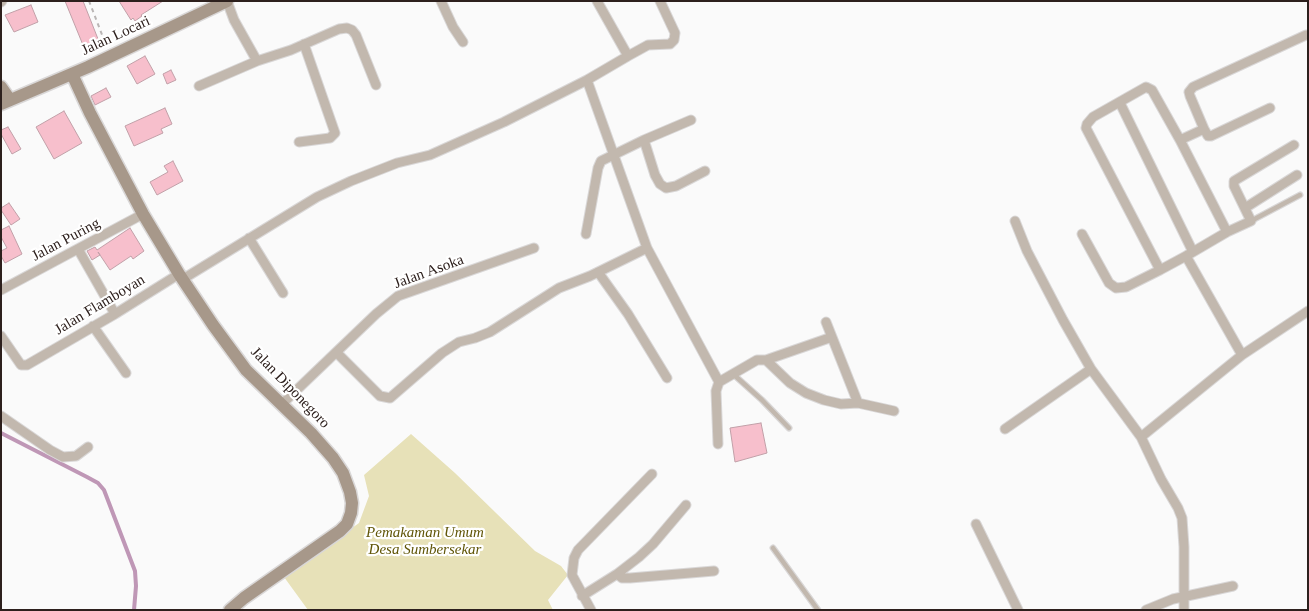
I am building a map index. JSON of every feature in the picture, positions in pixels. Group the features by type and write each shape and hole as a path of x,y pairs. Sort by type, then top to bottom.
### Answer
{"main road":[{"name":"Jalan Locari","path":"5,102 110,57 227,1"},
{"name":"Jalan Diponegoro","path":"72,74 90,113 143,214 181,276 213,325 246,370 311,433 333,458 343,473 352,503 347,524 330,539 244,598 230,610"},
{"path":"1,87 5,102"}],"street":[{"path":"227,1 234,20 257,60"},
{"path":"441,1 453,27 463,42"},
{"path":"597,1 628,56"},
{"name":"Jalan Flamboyan","path":"1,336 21,365 27,365 317,197 397,163 430,154 504,122 587,80 648,45 670,44 674,40 675,33 660,1"},
{"path":"198,86 257,60 291,50 339,29 347,28 352,30 356,36 376,84"},
{"path":"1270,108 1208,136 1189,92 1193,87 1306,35"},
{"path":"299,142 330,138 335,133 304,44"},
{"path":"587,80 647,248 719,382"},
{"path":"1160,270 1086,127 1093,117 1146,88 1150,88 1180,140 1227,232"},
{"path":"1120,103 1190,254 1242,356"},
{"path":"586,234 598,168 603,159 691,120"},
{"path":"1180,140 1204,129"},
{"path":"644,140 655,175 660,184 666,188 676,186 705,171"},
{"path":"1082,234 1109,283 1116,288 1126,288 1227,232 1251,221 1234,186 1234,181 1294,145"},
{"path":"1245,208 1297,175"},
{"name":"Jalan Puring","path":"1,290 143,214"},
{"path":"1015,221 1027,251 1091,370 1141,437 1161,479 1178,508 1182,518 1184,547 1184,610"},
{"path":"249,238 283,294"},
{"name":"Jalan Asoka","path":"282,404 376,314 398,296 534,248"},
{"path":"337,353 380,396 390,398 442,353 459,342 490,332 559,288 598,272 647,248"},
{"path":"78,249 115,314"},
{"path":"598,272 628,314 667,378"},
{"path":"1141,437 1242,356 1308,311"},
{"path":"826,322 858,403"},
{"path":"93,326 126,373"},
{"path":"718,444 716,391 719,382 757,360 766,360 832,337"},
{"path":"766,360 790,383 806,393 842,404 858,403 894,411"},
{"path":"1004,429 1091,370"},
{"path":"1,416 63,457 76,456 88,447"},
{"path":"591,610 572,575 572,568 578,550 652,474"},
{"path":"582,596 617,574 648,548 686,505"},
{"path":"976,524 1018,610"},
{"path":"617,574 622,578 630,578 714,571"},
{"path":"1146,610 1172,599 1233,586"}],"lane":[{"path":"1251,221 1300,195"},
{"path":"733,374 789,428"},
{"path":"773,548 818,610"}],"path":[{"path":"89,1 110,57"}],"green space":[{"name":"Pemakaman Umum Desa Sumbersekar","path":"411,434 455,473 535,551 561,566 568,575 548,600 553,610 308,610 284,577 359,523 369,496 364,475"}],"building":[{"path":"65,1 83,1 100,44 85,50"},
{"path":"119,1 163,1 135,21 133,18 131,20"},
{"path":"31,5 38,22 14,32 5,15"},
{"path":"145,56 155,74 137,84 127,66"},
{"path":"171,70 176,80 167,84 163,74"},
{"path":"106,88 111,97 95,105 91,96"},
{"path":"165,108 172,124 161,129 163,133 134,146 125,126"},
{"path":"64,111 82,143 54,159 36,127"},
{"path":"8,127 21,149 12,154 1,134 1,130"},
{"path":"173,161 183,181 157,195 150,182 168,172 164,166"},
{"path":"9,203 20,219 11,225 1,210 1,208"},
{"path":"9,226 22,254 5,263 1,256 1,251 7,248 1,237 1,230"},
{"path":"130,228 144,251 133,259 131,256 110,270 100,255 92,260 87,251 95,247 97,250"},
{"path":"761,423 767,453 735,462 730,428"}],"waterway":[{"path":"1,433 98,483 104,490 135,571 134,610"}]}
